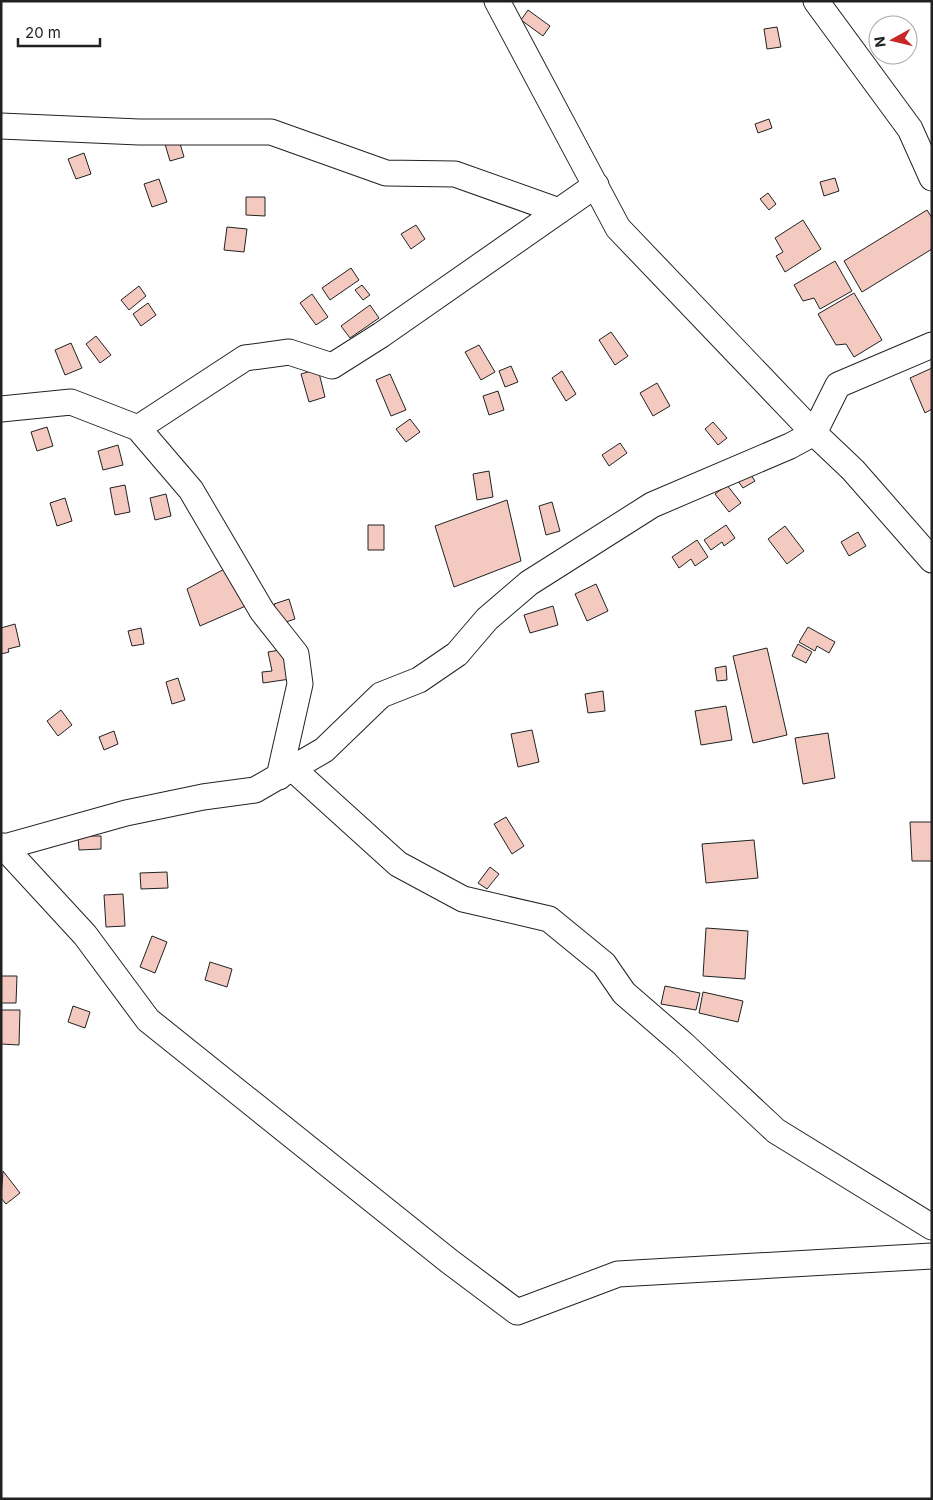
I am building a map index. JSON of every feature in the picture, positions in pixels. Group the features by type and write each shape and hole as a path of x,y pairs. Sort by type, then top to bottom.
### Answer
{"street":[{"path":"497,1 618,228 814,433 853,470 932,560"},
{"path":"816,1 910,129 932,178"},
{"path":"1,126 139,132 271,132 386,173 454,174 559,211"},
{"path":"138,428 245,358 289,352 332,366 381,335 596,185"},
{"path":"932,346 838,385 814,433 790,446 652,505 529,583 487,619 457,654 419,680 382,695 324,750 256,790 203,797 126,813 2,847 85,935 148,1020 449,1261 517,1312 618,1274 932,1256"},
{"path":"1,409 71,402 138,428 191,490 262,610 296,654 300,684 285,772"},
{"path":"285,772 398,864 463,900 549,919 604,964 624,993 683,1044 776,1131 932,1227"}],"building":[{"path":"528,10 550,26 543,36 521,20"},
{"path":"777,27 781,47 767,49 764,29"},
{"path":"769,119 772,128 758,133 755,124"},
{"path":"179,140 184,157 170,161 165,144"},
{"path":"84,153 91,174 76,179 68,159"},
{"path":"835,178 839,191 824,196 820,182"},
{"path":"159,179 167,202 152,207 144,184"},
{"path":"768,193 776,204 769,210 760,199"},
{"path":"246,197 265,197 265,216 246,215"},
{"path":"927,210 932,218 932,249 862,292 844,261"},
{"path":"803,220 821,249 785,272 776,256 783,252 775,238"},
{"path":"416,225 425,239 411,249 401,234"},
{"path":"227,227 247,229 244,252 224,250"},
{"path":"835,261 852,291 820,309 814,298 803,301 794,285"},
{"path":"351,268 359,280 330,300 322,288"},
{"path":"362,285 370,295 363,300 355,290"},
{"path":"139,286 146,296 129,310 121,300"},
{"path":"854,293 882,340 854,357 846,344 836,345 818,314"},
{"path":"312,294 328,317 316,325 300,303"},
{"path":"148,303 156,315 141,326 133,314"},
{"path":"370,305 379,318 350,338 341,326"},
{"path":"611,332 628,356 615,365 599,340"},
{"path":"96,336 111,355 100,363 86,344"},
{"path":"71,343 82,368 65,375 55,350"},
{"path":"479,345 495,372 481,380 465,352"},
{"path":"511,366 518,382 505,387 499,371"},
{"path":"932,368 932,409 925,413 910,378"},
{"path":"318,369 325,397 309,402 301,374"},
{"path":"562,371 576,394 566,401 552,378"},
{"path":"390,374 406,410 391,416 376,380"},
{"path":"657,383 670,406 653,416 640,393"},
{"path":"498,391 504,410 489,415 483,396"},
{"path":"410,419 420,432 406,442 396,429"},
{"path":"713,422 727,438 718,445 705,429"},
{"path":"47,427 53,446 37,451 31,432"},
{"path":"620,443 627,453 609,466 602,455"},
{"path":"118,445 123,465 103,470 98,451"},
{"path":"745,466 755,481 743,488 733,474"},
{"path":"489,471 493,497 477,500 473,474"},
{"path":"125,485 130,512 115,515 110,488"},
{"path":"727,485 741,503 729,512 715,494"},
{"path":"166,494 171,516 155,520 150,498"},
{"path":"65,498 72,521 57,526 50,503"},
{"path":"507,500 521,561 454,587 435,526"},
{"path":"552,502 560,531 546,535 539,506"},
{"path":"368,525 384,525 384,550 368,550"},
{"path":"726,525 735,538 724,546 722,542 711,550 704,540"},
{"path":"785,526 804,551 787,564 768,539"},
{"path":"858,532 866,546 849,556 841,542"},
{"path":"697,540 708,557 695,566 691,559 679,568 672,557"},
{"path":"230,566 248,605 200,626 187,589"},
{"path":"596,584 608,611 587,621 575,594"},
{"path":"289,599 295,619 280,624 274,604"},
{"path":"553,606 558,625 530,633 524,615"},
{"path":"15,624 20,646 8,649 9,652 1,654 1,628"},
{"path":"808,627 835,642 829,653 817,646 815,651 799,642"},
{"path":"141,628 144,644 132,646 128,631"},
{"path":"798,644 812,652 806,663 792,656"},
{"path":"767,648 787,735 753,743 733,656"},
{"path":"286,649 290,679 263,683 262,672 272,671 268,652"},
{"path":"726,666 727,680 717,681 715,668"},
{"path":"178,678 185,700 172,704 166,682"},
{"path":"603,691 605,711 588,713 585,694"},
{"path":"726,706 732,740 701,745 695,711"},
{"path":"61,710 72,725 58,736 47,721"},
{"path":"532,730 539,762 518,767 511,734"},
{"path":"114,731 118,744 104,750 99,737"},
{"path":"828,733 835,778 803,784 795,738"},
{"path":"506,817 524,846 512,854 494,824"},
{"path":"910,822 932,822 932,861 912,861"},
{"path":"78,836 101,836 101,849 79,850"},
{"path":"754,840 758,878 706,883 702,844"},
{"path":"490,867 499,874 487,889 478,883"},
{"path":"167,872 168,888 141,889 140,873"},
{"path":"123,894 125,926 106,927 104,895"},
{"path":"706,928 748,931 745,979 703,976"},
{"path":"152,936 167,942 155,973 140,967"},
{"path":"210,962 232,969 227,987 205,980"},
{"path":"1,976 17,976 16,1003 1,1003"},
{"path":"665,986 700,993 696,1010 661,1004"},
{"path":"703,992 743,1001 738,1022 699,1013"},
{"path":"73,1006 90,1012 85,1028 68,1022"},
{"path":"1,1010 20,1010 19,1045 1,1044"},
{"path":"3,1171 20,1193 6,1204 1,1198"}]}
